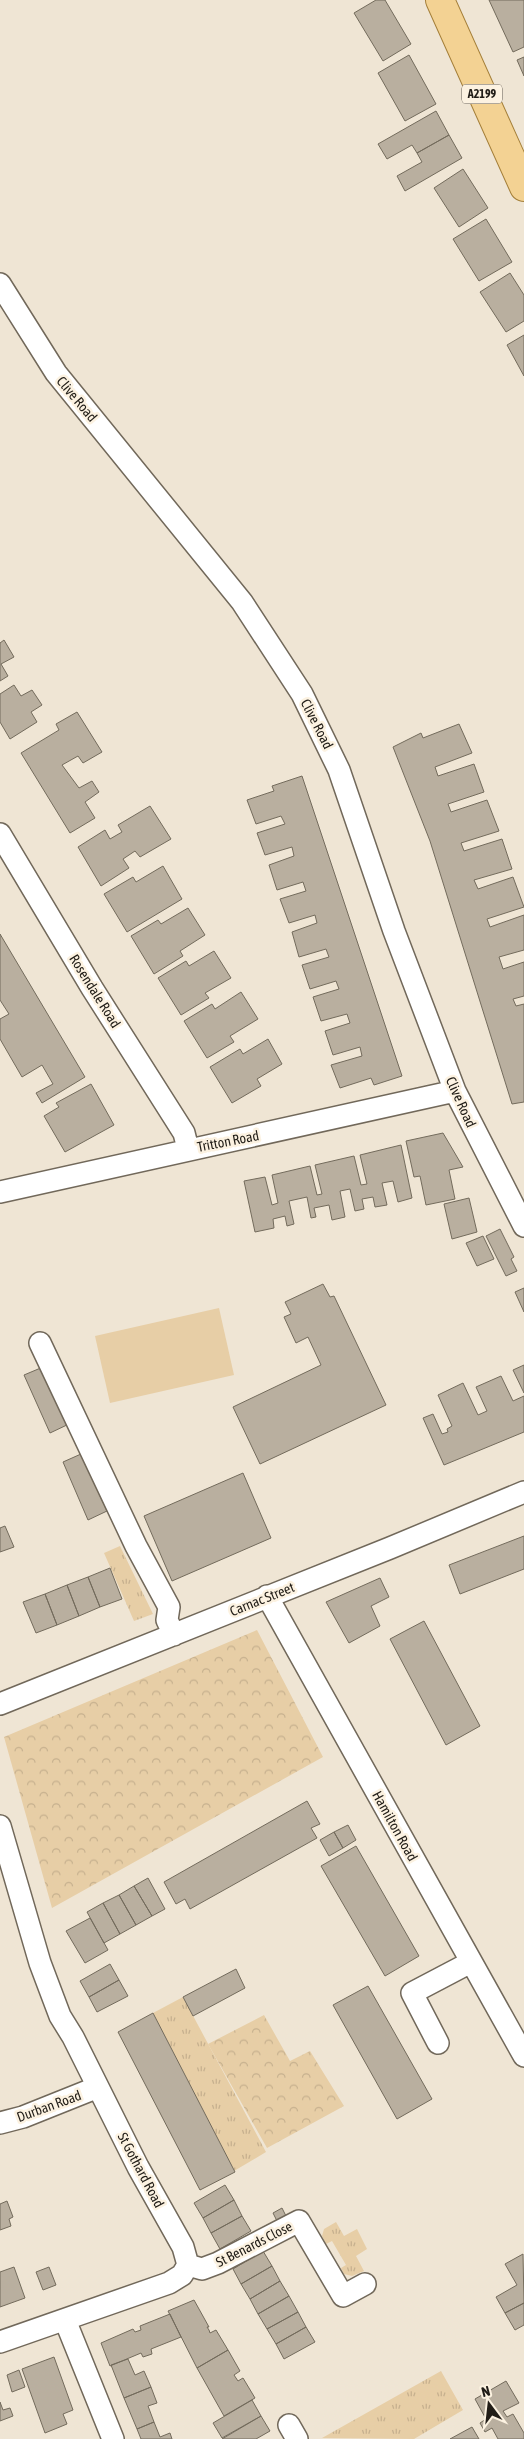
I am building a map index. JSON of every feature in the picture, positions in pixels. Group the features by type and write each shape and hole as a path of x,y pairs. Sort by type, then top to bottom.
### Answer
{"main road":[{"name":"A2199","path":"440,0 524,187"}],"street":[{"name":"Clive Road","path":"0,284 56,373 224,579 270,642 302,694 339,770 394,931 455,1091 524,1226"},
{"name":"Rosendale Road","path":"0,834 92,988 184,1133 188,1149"},
{"name":"Tritton Road","path":"0,1192 455,1091"},
{"path":"40,1343 136,1546 169,1607 167,1620 174,1635"},
{"name":"Carnac Street","path":"0,1704 524,1492"},
{"name":"Hamilton Road","path":"267,1596 524,2056"},
{"name":"St Gothard Road","path":"2,1837 40,1963 60,2016 73,2037 138,2166 183,2247 188,2265"},
{"path":"438,2042 412,1993 471,1962"},
{"name":"Durban Road","path":"0,2123 30,2114 98,2087"},
{"name":"St Benards Close","path":"188,2265 202,2269 218,2263 299,2221 343,2296 365,2284"},
{"path":"0,2342 169,2282 182,2275 188,2265"},
{"path":"65,2320 113,2439"}],"green space":[{"path":"219,1308 234,1375 110,1403 95,1336"},
{"path":"120,1546 153,1614 134,1621 104,1553"},
{"path":"257,1630 323,1757 52,1908 4,1737"},
{"path":"183,1997 266,2152 234,2171 153,2013"},
{"path":"264,2015 290,2061 310,2051 344,2106 267,2148 208,2044"},
{"path":"336,2222 344,2236 357,2229 367,2249 356,2256 364,2271 352,2276 344,2274 341,2268 346,2265 332,2241 326,2244 322,2236 324,2229"},
{"path":"441,2371 463,2410 414,2439 322,2438"}],"building":[{"path":"376,0 385,0 411,44 383,61 354,13"},
{"path":"489,0 524,0 524,47 513,52"},
{"path":"409,55 436,104 405,121 378,73"},
{"path":"524,57 524,76 517,60"},
{"path":"436,111 449,135 417,153 412,145 387,159 378,144"},
{"path":"449,135 462,158 405,191 397,176 422,162 417,153"},
{"path":"463,169 488,208 459,227 434,188"},
{"path":"486,219 512,262 479,281 453,239"},
{"path":"510,273 524,295 524,321 506,332 480,292"},
{"path":"524,335 524,376 507,345"},
{"path":"4,640 14,657 1,664 8,676 0,681 0,643"},
{"path":"14,685 21,696 32,690 42,705 31,712 37,722 10,739 0,722 0,694"},
{"path":"77,712 102,752 83,763 78,756 62,765 79,788 92,781 99,792 85,802 95,818 70,833 21,753 59,730 56,724"},
{"path":"459,724 472,753 435,767 438,776 474,764 484,792 448,804 451,812 487,800 499,831 461,843 464,851 502,839 512,869 474,880 478,889 513,877 524,907 487,919 490,927 524,915 524,950 499,957 503,969 524,962 524,996 513,999 516,1006 524,1004 524,1102 512,1104 430,841 393,747 421,733 423,738"},
{"path":"302,776 402,1076 374,1085 371,1078 340,1088 331,1065 362,1056 360,1047 333,1055 325,1031 350,1023 347,1014 321,1021 313,997 339,989 336,981 310,989 302,965 329,957 326,949 299,957 292,932 317,923 315,915 289,923 280,899 306,891 303,882 277,890 269,865 294,856 292,847 265,855 257,833 285,824 281,816 256,824 247,800 274,791 272,786"},
{"path":"150,806 171,839 140,857 135,851 123,859 129,868 101,886 78,847 105,830 110,839 122,832 118,825"},
{"path":"163,866 182,899 127,932 104,894 133,877 136,882"},
{"path":"188,908 205,935 180,951 183,956 154,974 131,936 158,920 161,924"},
{"path":"0,934 85,1077 42,1103 36,1093 53,1084 42,1065 22,1077 0,1039 0,1019 9,1014 0,1000"},
{"path":"214,951 231,978 205,993 209,998 181,1015 158,978 186,961 189,966"},
{"path":"241,992 258,1019 230,1036 234,1042 207,1058 184,1021 212,1004 215,1009"},
{"path":"268,1039 282,1064 257,1079 261,1086 232,1103 210,1067 240,1049 243,1054"},
{"path":"91,1084 114,1125 65,1152 44,1116 59,1107 56,1103"},
{"path":"443,1133 463,1167 449,1170 455,1199 426,1205 420,1176 414,1177 406,1141"},
{"path":"401,1145 412,1198 398,1202 393,1181 382,1183 387,1205 375,1207 373,1197 362,1199 364,1209 355,1211 350,1189 340,1191 345,1217 332,1220 329,1205 314,1208 316,1217 311,1218 307,1197 289,1201 294,1224 287,1226 285,1216 273,1219 274,1228 255,1232 244,1181 265,1177 272,1205 278,1203 272,1175 310,1166 317,1195 322,1194 315,1165 354,1156 361,1185 367,1184 360,1155"},
{"path":"469,1198 477,1232 452,1239 444,1204"},
{"path":"500,1229 514,1257 511,1259 517,1271 506,1276 486,1236"},
{"path":"483,1236 494,1259 477,1266 466,1243"},
{"path":"323,1284 330,1297 334,1296 386,1405 260,1464 233,1407 321,1365 308,1337 296,1343 284,1317 291,1314 285,1302"},
{"path":"524,1288 524,1312 515,1292"},
{"path":"524,1365 524,1393 513,1370"},
{"path":"43,1367 69,1424 50,1433 24,1375"},
{"path":"501,1376 513,1401 524,1396 524,1432 444,1465 423,1418 433,1414 442,1434 448,1432 447,1429 452,1426 438,1395 463,1383 478,1415 487,1411 476,1387"},
{"path":"81,1454 107,1511 88,1520 63,1462"},
{"path":"243,1473 271,1538 172,1581 144,1516"},
{"path":"5,1526 14,1547 0,1552 0,1528"},
{"path":"524,1536 524,1569 460,1594 449,1565"},
{"path":"110,1568 122,1599 100,1607 88,1577"},
{"path":"88,1577 100,1607 79,1616 67,1585"},
{"path":"380,1578 389,1597 371,1606 380,1626 349,1643 326,1602"},
{"path":"67,1585 79,1616 57,1625 45,1594"},
{"path":"45,1594 57,1625 36,1633 23,1602"},
{"path":"424,1621 480,1726 446,1745 390,1639"},
{"path":"307,1801 320,1824 311,1828 317,1838 190,1909 185,1899 176,1904 164,1882"},
{"path":"348,1825 356,1840 343,1848 334,1832"},
{"path":"334,1832 343,1848 329,1856 320,1840"},
{"path":"356,1846 419,1956 385,1976 321,1866"},
{"path":"148,1878 165,1909 152,1916 134,1886"},
{"path":"134,1886 152,1916 136,1925 119,1895"},
{"path":"119,1895 136,1925 120,1934 103,1903"},
{"path":"103,1903 120,1934 104,1943 87,1912"},
{"path":"90,1918 108,1950 85,1963 66,1931"},
{"path":"110,1964 119,1980 89,1997 80,1981"},
{"path":"236,1969 245,1988 193,2016 183,1997"},
{"path":"119,1980 128,1996 97,2012 89,1997"},
{"path":"368,1986 432,2099 397,2119 333,2005"},
{"path":"153,2013 235,2172 200,2190 118,2032"},
{"path":"225,2185 234,2200 203,2218 194,2203"},
{"path":"234,2200 242,2216 211,2233 203,2218"},
{"path":"7,2201 13,2217 9,2219 11,2226 0,2230 0,2204"},
{"path":"282,2208 287,2218 278,2223 273,2213"},
{"path":"242,2216 251,2231 220,2249 211,2233"},
{"path":"263,2251 272,2266 241,2284 233,2269"},
{"path":"523,2254 524,2303 505,2313 496,2297 517,2285 505,2264"},
{"path":"272,2266 280,2281 250,2299 241,2284"},
{"path":"14,2267 25,2298 0,2307 0,2272"},
{"path":"49,2267 56,2285 43,2290 36,2272"},
{"path":"280,2281 289,2296 258,2314 250,2299"},
{"path":"289,2296 298,2312 267,2329 258,2314"},
{"path":"194,2300 209,2327 207,2327 210,2333 216,2330 228,2350 197,2368 168,2311"},
{"path":"524,2303 524,2325 515,2330 505,2313"},
{"path":"298,2312 306,2327 276,2344 267,2329"},
{"path":"170,2314 181,2337 151,2349 152,2354 143,2357 141,2353 110,2366 101,2343 133,2329 135,2332 141,2330 140,2326"},
{"path":"306,2327 315,2342 284,2359 276,2344"},
{"path":"228,2350 240,2371 234,2375 238,2381 243,2378 255,2398 224,2416 197,2368"},
{"path":"54,2357 73,2410 63,2414 67,2424 45,2433 22,2369"},
{"path":"128,2359 135,2375 144,2371 151,2387 124,2398 111,2365"},
{"path":"19,2370 25,2387 12,2392 7,2375"},
{"path":"506,2381 519,2403 503,2411 507,2417 513,2414 524,2433 524,2439 498,2439 492,2428 485,2432 480,2423 486,2419 475,2399"},
{"path":"151,2387 157,2403 148,2406 154,2422 137,2429 124,2398"},
{"path":"252,2400 261,2416 222,2438 213,2423"},
{"path":"0,2402 3,2410 10,2408 13,2416 0,2421"},
{"path":"261,2416 270,2431 256,2439 222,2439"},
{"path":"154,2422 160,2437 170,2433 172,2439 141,2439 137,2429"},
{"path":"472,2427 479,2439 450,2439"}]}
